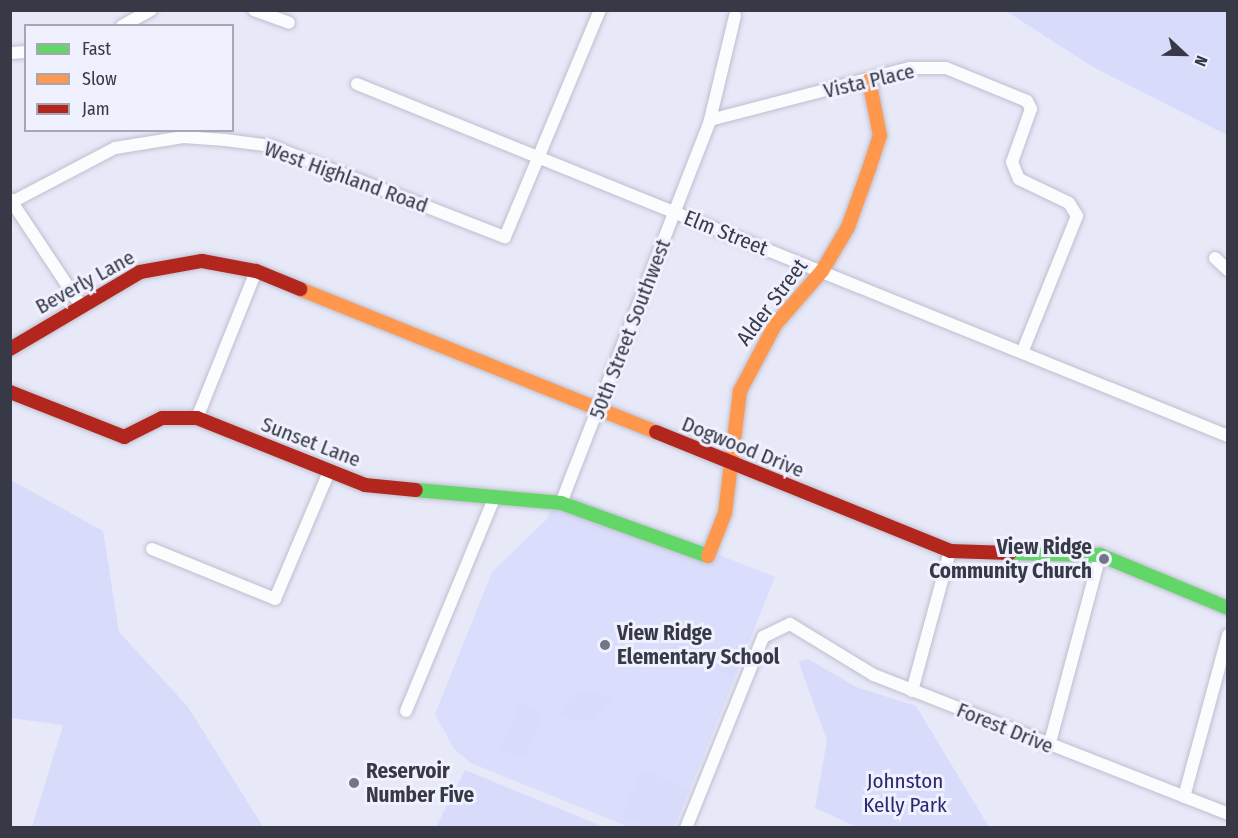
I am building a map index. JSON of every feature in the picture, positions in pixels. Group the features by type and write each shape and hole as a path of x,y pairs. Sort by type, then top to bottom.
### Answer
{"street":[{"path":"126,24 151,10"},
{"path":"254,10 289,23"},
{"path":"539,159 600,10"},
{"name":"50th Street Southwest","path":"561,502 710,120 735,16"},
{"name":"Vista Place","path":"710,120 910,68 946,68 1027,101 1031,108 1012,162 1019,179 1076,211 1070,238 1023,350"},
{"name":"Alder Street","path":"712,557 730,464 732,426 754,357 822,271 848,227 880,136 869,80"},
{"name":"Elm Street","path":"357,84 539,159 1023,350 1227,436"},
{"name":"West Highland Road","path":"12,200 115,148 183,137 271,146 505,237 539,159"},
{"path":"12,200 81,306"},
{"path":"1215,258 1227,270"},
{"name":"Beverly Lane","path":"10,349 140,272 166,264 202,261 256,271"},
{"path":"196,418 256,271"},
{"name":"Dogwood Drive","path":"256,271 598,411 951,551 1100,555 1227,608"},
{"name":"Sunset Lane","path":"10,392 124,437 162,418 196,418 328,474 365,485 494,499 561,502 712,557"},
{"path":"152,549 275,599 328,474"},
{"path":"406,711 494,499"},
{"path":"912,691 951,551"},
{"path":"1049,746 1100,555"},
{"name":"Forest Drive","path":"686,828 763,637 790,624 874,675 1049,746 1227,814"},
{"path":"1184,797 1227,635"}],"shaded area":[{"name":"View Ridge Elementary School","path":"558,491 775,577 675,827 629,827 471,763 454,749 435,714 492,572 547,519"}],"green space":[{"path":"1006,11 1227,11 1227,135 1093,67"},
{"path":"11,480 103,531 119,632 188,707 263,827 32,827 63,725 11,718"},
{"path":"665,633 739,661 733,676 659,648"},
{"name":"Johnston Kelly Park","path":"808,659 856,687 916,706 989,827 857,827 815,808 827,740 799,661"},
{"path":"583,692 614,696 594,722 558,717 567,700"},
{"path":"520,703 544,713 525,758 501,748"},
{"path":"465,770 604,827 436,827"},
{"path":"641,770 689,789 673,827 649,827 622,817"}],"traffic: fast":[{"path":"416,490 561,503 708,556"},
{"path":"1010,553 1100,555 1228,608"}],"traffic: slow":[{"path":"708,556 725,513 740,391 775,325 822,271 848,227 869,169 880,136 869,80"},
{"path":"300,289 656,432"}],"traffic: jam":[{"path":"10,349 140,272 202,261 256,271 300,289"},
{"path":"10,392 124,437 162,418 197,418 365,485 416,490"},
{"path":"656,432 950,551 1010,553"}],"place":[{"name":"View Ridge Community Church","path":"1104,559"},
{"name":"View Ridge Elementary School","path":"605,645"},
{"name":"Reservoir Number Five","path":"354,783"}]}
